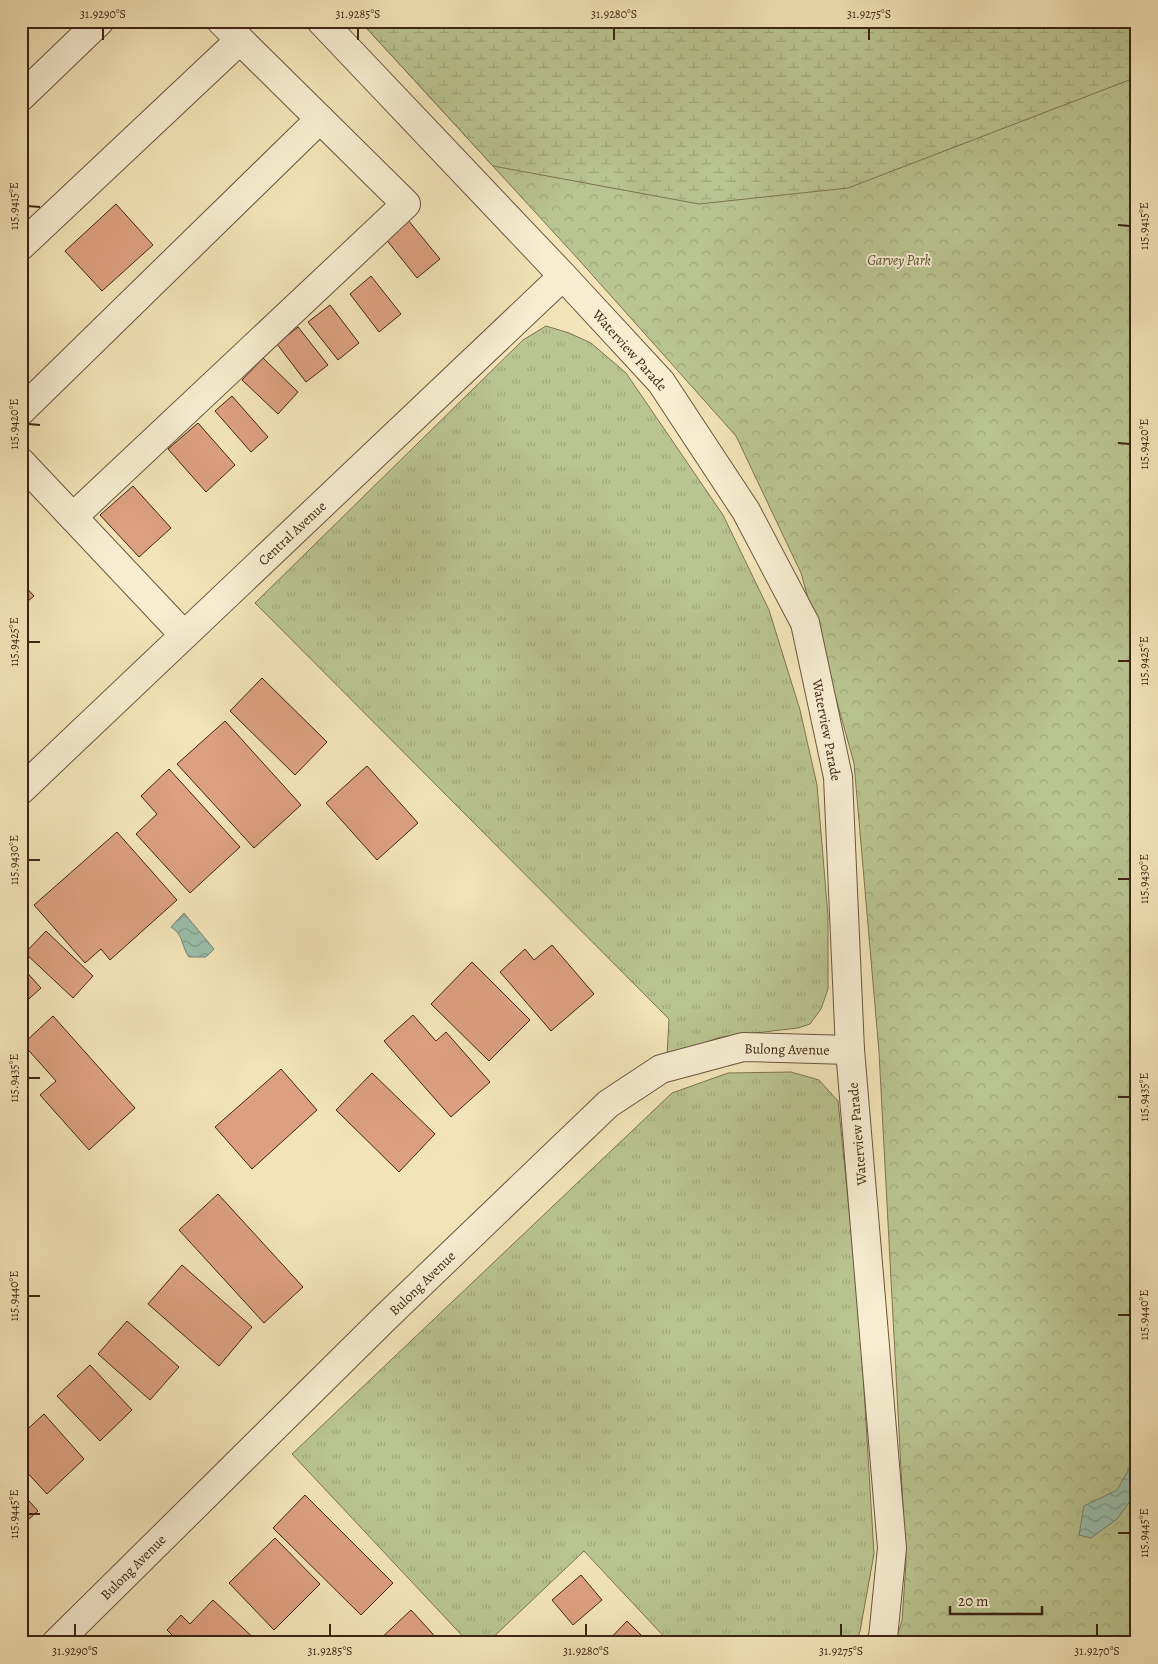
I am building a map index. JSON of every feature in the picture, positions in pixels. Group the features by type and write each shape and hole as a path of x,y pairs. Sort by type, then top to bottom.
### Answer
{"street":[{"path":"21,97 100,21"},
{"path":"73,517 406,204 221,21"},
{"name":"Waterview Parade","path":"321,21 661,382 746,511 805,623 838,778 850,1050 892,1548 880,1643"},
{"path":"21,246 240,40"},
{"path":"21,411 320,119"},
{"name":"Central Avenue","path":"21,790 563,276"},
{"path":"21,462 184,635"},
{"name":"Bulong Avenue","path":"56,1643 386,1317 608,1104 662,1069 743,1047 850,1050"}],"green space":[{"name":"Garvey Park","path":"360,21 1137,21 1137,1643 895,1643 902,1621 906,1563 879,1052 854,763 801,573 736,436 579,260"},
{"path":"360,21 1137,21 1137,77 848,188 699,204 493,166"},
{"path":"546,326 569,333 591,343 626,373 723,515 769,610 800,710 817,785 828,916 828,989 821,1009 810,1024 798,1028 721,1037 667,1056 669,1019 255,603 523,340"},
{"path":"791,1072 819,1080 838,1101 859,1307 874,1554 860,1631 856,1643 670,1643 584,1551 487,1643 469,1643 292,1454 672,1093 728,1073"}],"water":[{"path":"184,913 214,949 206,957 189,957 180,937 171,927"},
{"path":"1137,1455 1137,1492 1117,1519 1091,1538 1079,1535 1084,1506 1117,1490"}],"building":[{"path":"116,204 153,245 102,291 65,251"},
{"path":"408,220 440,259 417,278 385,238"},
{"path":"371,276 401,314 379,332 350,294"},
{"path":"330,305 359,343 338,360 308,322"},
{"path":"298,327 328,365 306,382 277,344"},
{"path":"263,358 298,392 278,414 242,380"},
{"path":"232,396 268,437 251,452 215,411"},
{"path":"198,423 235,465 206,492 168,449"},
{"path":"133,486 171,528 139,557 100,515"},
{"path":"21,582 34,596 21,607"},
{"path":"262,678 327,742 295,775 230,711"},
{"path":"225,721 301,805 254,848 177,764"},
{"path":"367,766 418,823 377,860 326,803"},
{"path":"169,769 240,847 190,893 136,834 157,814 141,796"},
{"path":"117,832 177,900 110,960 101,949 85,963 34,905"},
{"path":"46,931 93,976 73,998 25,953"},
{"path":"552,945 594,994 551,1031 500,972 525,949 534,960"},
{"path":"472,962 530,1020 489,1061 431,1004"},
{"path":"21,966 41,988 21,1006"},
{"path":"413,1015 436,1041 446,1032 490,1082 451,1117 384,1041"},
{"path":"53,1016 135,1108 89,1150 40,1095 56,1081 23,1044"},
{"path":"281,1069 317,1110 252,1169 215,1127"},
{"path":"372,1073 435,1134 399,1172 336,1110"},
{"path":"218,1194 303,1287 264,1323 179,1230"},
{"path":"182,1265 252,1327 219,1366 148,1304"},
{"path":"127,1321 179,1367 150,1400 98,1354"},
{"path":"90,1365 132,1410 100,1441 57,1396"},
{"path":"44,1414 84,1459 47,1494 21,1466 21,1435"},
{"path":"21,1492 38,1511 21,1526"},
{"path":"305,1495 393,1583 361,1615 273,1528"},
{"path":"275,1538 320,1584 274,1630 229,1583"},
{"path":"581,1575 602,1600 573,1625 552,1600"},
{"path":"213,1600 259,1643 180,1643 167,1630 181,1615 190,1624"},
{"path":"411,1610 441,1643 376,1643"},
{"path":"627,1621 649,1643 606,1643"}]}
